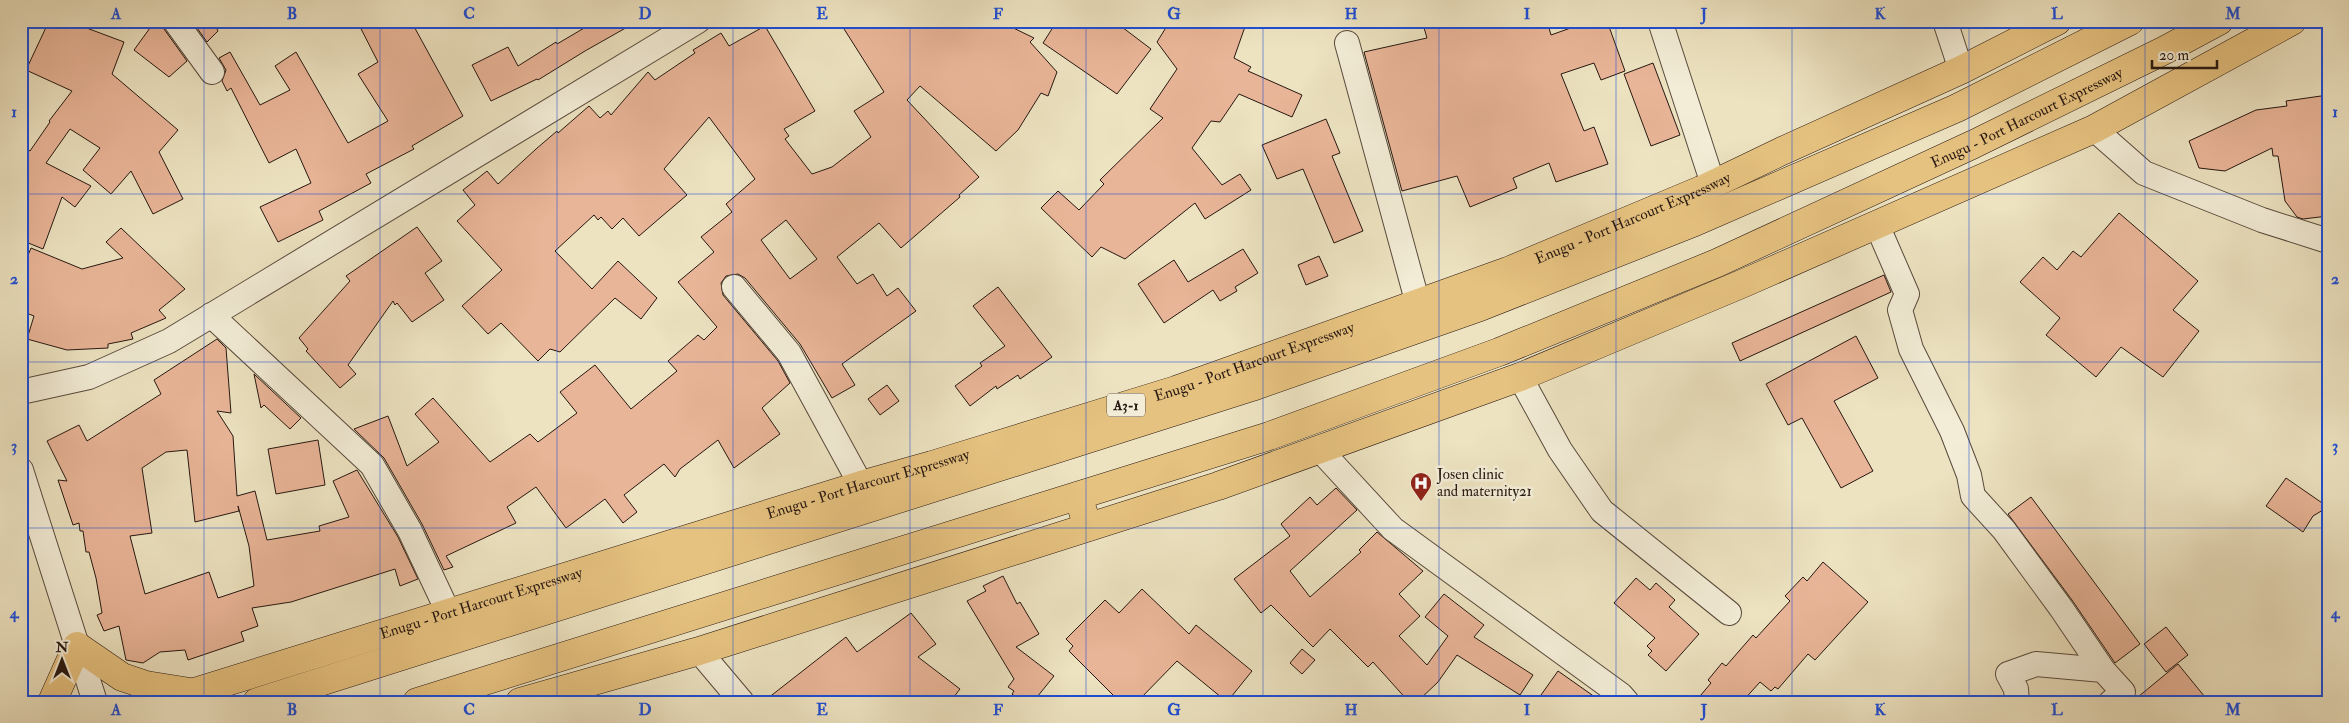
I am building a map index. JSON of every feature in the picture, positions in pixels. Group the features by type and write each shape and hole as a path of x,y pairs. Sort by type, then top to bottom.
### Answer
{"main road":[{"name":"Enugu - Port Harcourt Expressway","path":"162,702 861,484 932,465 1176,390 1418,304 1508,271 1713,184 1961,70 2057,21"},
{"name":"Enugu - Port Harcourt Expressway","path":"257,702 1252,388 1516,293 1695,222 1957,108 2130,21"},
{"name":"Enugu - Port Harcourt Expressway","path":"417,702 1269,436 1499,352 1717,263 1974,144 2165,50 2219,21"},
{"path":"520,702 699,651 1218,486 1520,377 1744,283 2094,129 2292,21"},
{"path":"1957,108 1974,144"},
{"path":"1078,496 1088,527"},
{"path":"52,702 77,646 122,677 146,685 193,692"}],"street":[{"path":"175,21 212,72"},
{"path":"21,392 89,378 168,341 698,21"},
{"path":"1660,21 1713,184"},
{"path":"1945,21 1961,70"},
{"path":"1347,43 1418,304"},
{"path":"2094,129 2144,173 2262,220 2328,241"},
{"path":"1877,224 1907,294 1900,310 1911,349 1952,431 1969,475 1973,496 2004,530 2061,608 2103,670 2123,692 2111,702"},
{"path":"734,287 789,353 861,484"},
{"path":"211,315 372,465 410,531 449,614"},
{"path":"1520,377 1560,450 1602,511 1729,613"},
{"path":"1320,450 1393,529 1621,695 1627,702"},
{"path":"21,470 95,702"},
{"path":"699,651 742,702"},
{"path":"2017,702 2016,689 2008,674 2036,664 2103,670"}],"building":[{"path":"49,21 68,21 124,42 112,74 178,130 159,152 183,199 153,214 131,171 111,194 83,170 100,148 70,129 46,163 91,186 75,207 62,197 43,249 21,240 21,145 30,151 49,121 72,91 26,70"},
{"path":"155,21 161,21 164,29 187,61 169,77 134,50"},
{"path":"192,21 213,21 218,31 207,42"},
{"path":"357,21 411,21 463,116 412,146 414,149 366,174 371,183 319,211 323,220 278,242 260,207 311,183 296,149 269,163 231,88 227,91 222,81 226,70 219,58 230,52 260,105 290,90 275,66 296,52 348,143 388,121 358,74 378,62"},
{"path":"596,21 638,21 538,80 491,101 472,65 508,47 518,66 556,42 557,44"},
{"path":"839,21 999,21 1034,38 1030,42 1057,72 1048,96 1041,93 1018,130 996,151 920,86 907,100 979,177 959,195 960,197 901,248 879,223 837,257 857,284 873,274 887,296 898,288 916,311 842,364 855,385 832,398 800,344 745,278 738,274 726,276 721,283 723,295 778,361 790,383 762,408 780,434 734,468 718,440 680,469 675,477 664,464 624,495 637,512 623,523 605,499 566,528 536,487 507,507 516,523 446,556 453,567 444,570 422,524 384,458 354,429 388,416 407,466 439,442 415,414 433,398 490,462 530,434 538,442 577,413 560,392 595,365 631,409 677,371 668,361 698,335 704,340 717,327 678,282 714,252 701,237 732,212 726,204 755,179 709,117 664,169 687,195 639,236 623,218 612,229 601,217 598,220 594,215 555,251 592,289 618,261 657,298 641,319 615,298 560,352 550,349 538,361 501,323 488,334 462,306 502,270 457,221 475,205 463,190 487,171 498,184 557,131 558,133 589,106 600,118 608,111 611,115 648,72 655,80 695,53 693,50 721,33 729,46 765,26 815,111 784,129 789,136 785,139 812,174 832,167 871,137 854,111 884,92","holes":["786,220 817,259 790,279 761,240"]},
{"path":"1057,21 1114,21 1151,49 1117,94 1043,43"},
{"path":"1170,21 1247,21 1234,58 1251,67 1248,71 1302,95 1292,117 1239,94 1220,122 1211,121 1192,148 1222,185 1240,174 1251,190 1205,219 1195,203 1125,259 1101,247 1092,257 1041,208 1058,191 1079,210 1104,184 1100,180 1163,118 1150,109 1177,69 1157,42"},
{"path":"1422,21 1547,21 1551,35 1590,21 1607,21 1625,71 1601,80 1594,63 1561,74 1584,131 1594,127 1608,164 1556,182 1549,163 1513,178 1517,188 1470,207 1457,176 1402,191 1364,52 1427,38"},
{"path":"1653,63 1680,135 1651,146 1624,74"},
{"path":"2328,95 2328,216 2303,219 2297,217 2285,201 2278,156 2273,156 2272,148 2225,171 2199,168 2189,141 2256,110 2287,106 2286,101"},
{"path":"1326,119 1340,153 1332,156 1363,231 1334,243 1303,169 1277,179 1262,145"},
{"path":"2119,213 2198,281 2173,310 2199,331 2163,377 2121,347 2096,377 2046,335 2060,318 2020,282 2043,257 2057,270 2073,251 2081,257"},
{"path":"417,227 442,261 425,273 444,300 412,322 397,303 395,305 393,301 348,365 356,374 340,388 306,351 308,349 299,338 350,281 346,276"},
{"path":"121,228 185,289 159,310 166,318 131,333 133,339 108,344 108,348 67,350 27,339 34,316 21,311 21,272 31,248 82,269 123,258 106,242"},
{"path":"1243,249 1258,273 1235,287 1237,291 1220,301 1213,290 1164,323 1138,284 1174,260 1188,282"},
{"path":"1319,256 1328,276 1306,285 1298,265"},
{"path":"1884,275 1891,292 1740,361 1732,343"},
{"path":"998,287 1052,357 1020,379 1018,375 997,389 996,386 970,406 955,386 982,366 980,363 1005,346 973,306"},
{"path":"1856,336 1878,378 1834,401 1873,471 1841,488 1802,418 1788,425 1766,384"},
{"path":"217,339 226,348 231,413 217,411 233,436 237,496 255,491 267,540 320,531 319,526 349,517 333,481 357,470 398,537 418,579 400,586 395,569 291,602 252,608 258,626 241,632 244,641 188,660 185,650 160,652 143,663 126,660 119,626 104,631 97,615 102,613 96,578 89,552 86,552 83,531 80,531 79,523 73,525 58,480 67,481 47,441 79,425 87,441 161,394 154,380","holes":["187,450 195,522 239,511 238,506 249,546 254,586 218,598 209,572 145,594 130,536 152,533 142,468 166,452"]},
{"path":"254,374 301,418 290,429 264,405 261,408"},
{"path":"887,385 899,401 880,415 868,399"},
{"path":"318,440 325,485 276,494 268,449"},
{"path":"2286,478 2328,507 2313,516 2303,532 2266,506"},
{"path":"1336,488 1357,510 1290,571 1310,597 1361,552 1359,550 1377,532 1423,571 1399,594 1420,616 1399,636 1427,665 1448,636 1425,617 1444,594 1484,625 1474,637 1533,675 1520,695 1457,655 1438,682 1417,702 1409,702 1373,662 1368,667 1330,629 1313,647 1271,605 1261,613 1234,579 1290,536 1281,524 1310,497 1317,505"},
{"path":"2031,497 2140,644 2115,663 2072,600 2008,514"},
{"path":"1823,562 1868,602 1815,660 1808,654 1778,689 1775,687 1771,691 1760,682 1742,702 1695,702 1711,683 1708,680 1722,663 1726,666 1753,635 1756,638 1790,601 1785,596 1803,577 1807,581"},
{"path":"1003,576 1017,604 1020,602 1039,634 1016,647 1054,676 1033,702 1022,702 1012,694 1014,691 1008,687 1014,679 967,601 986,591 983,586"},
{"path":"1636,578 1650,590 1656,583 1675,600 1669,607 1699,634 1666,671 1648,655 1652,651 1647,646 1655,638 1614,603"},
{"path":"1142,589 1189,634 1196,625 1252,671 1227,702 1177,661 1137,702 1120,702 1069,651 1073,646 1066,639 1105,600 1119,613"},
{"path":"911,613 936,644 918,657 960,689 950,702 763,702 846,637 857,652"},
{"path":"2166,627 2188,655 2166,672 2144,644"},
{"path":"1302,649 1315,660 1302,674 1290,663"},
{"path":"2178,664 2209,702 2132,702 2133,701"},
{"path":"1558,671 1602,702 1552,702 1541,695"}],"place":[{"name":"Josen clinic and maternity21","path":"1421,502"}]}
